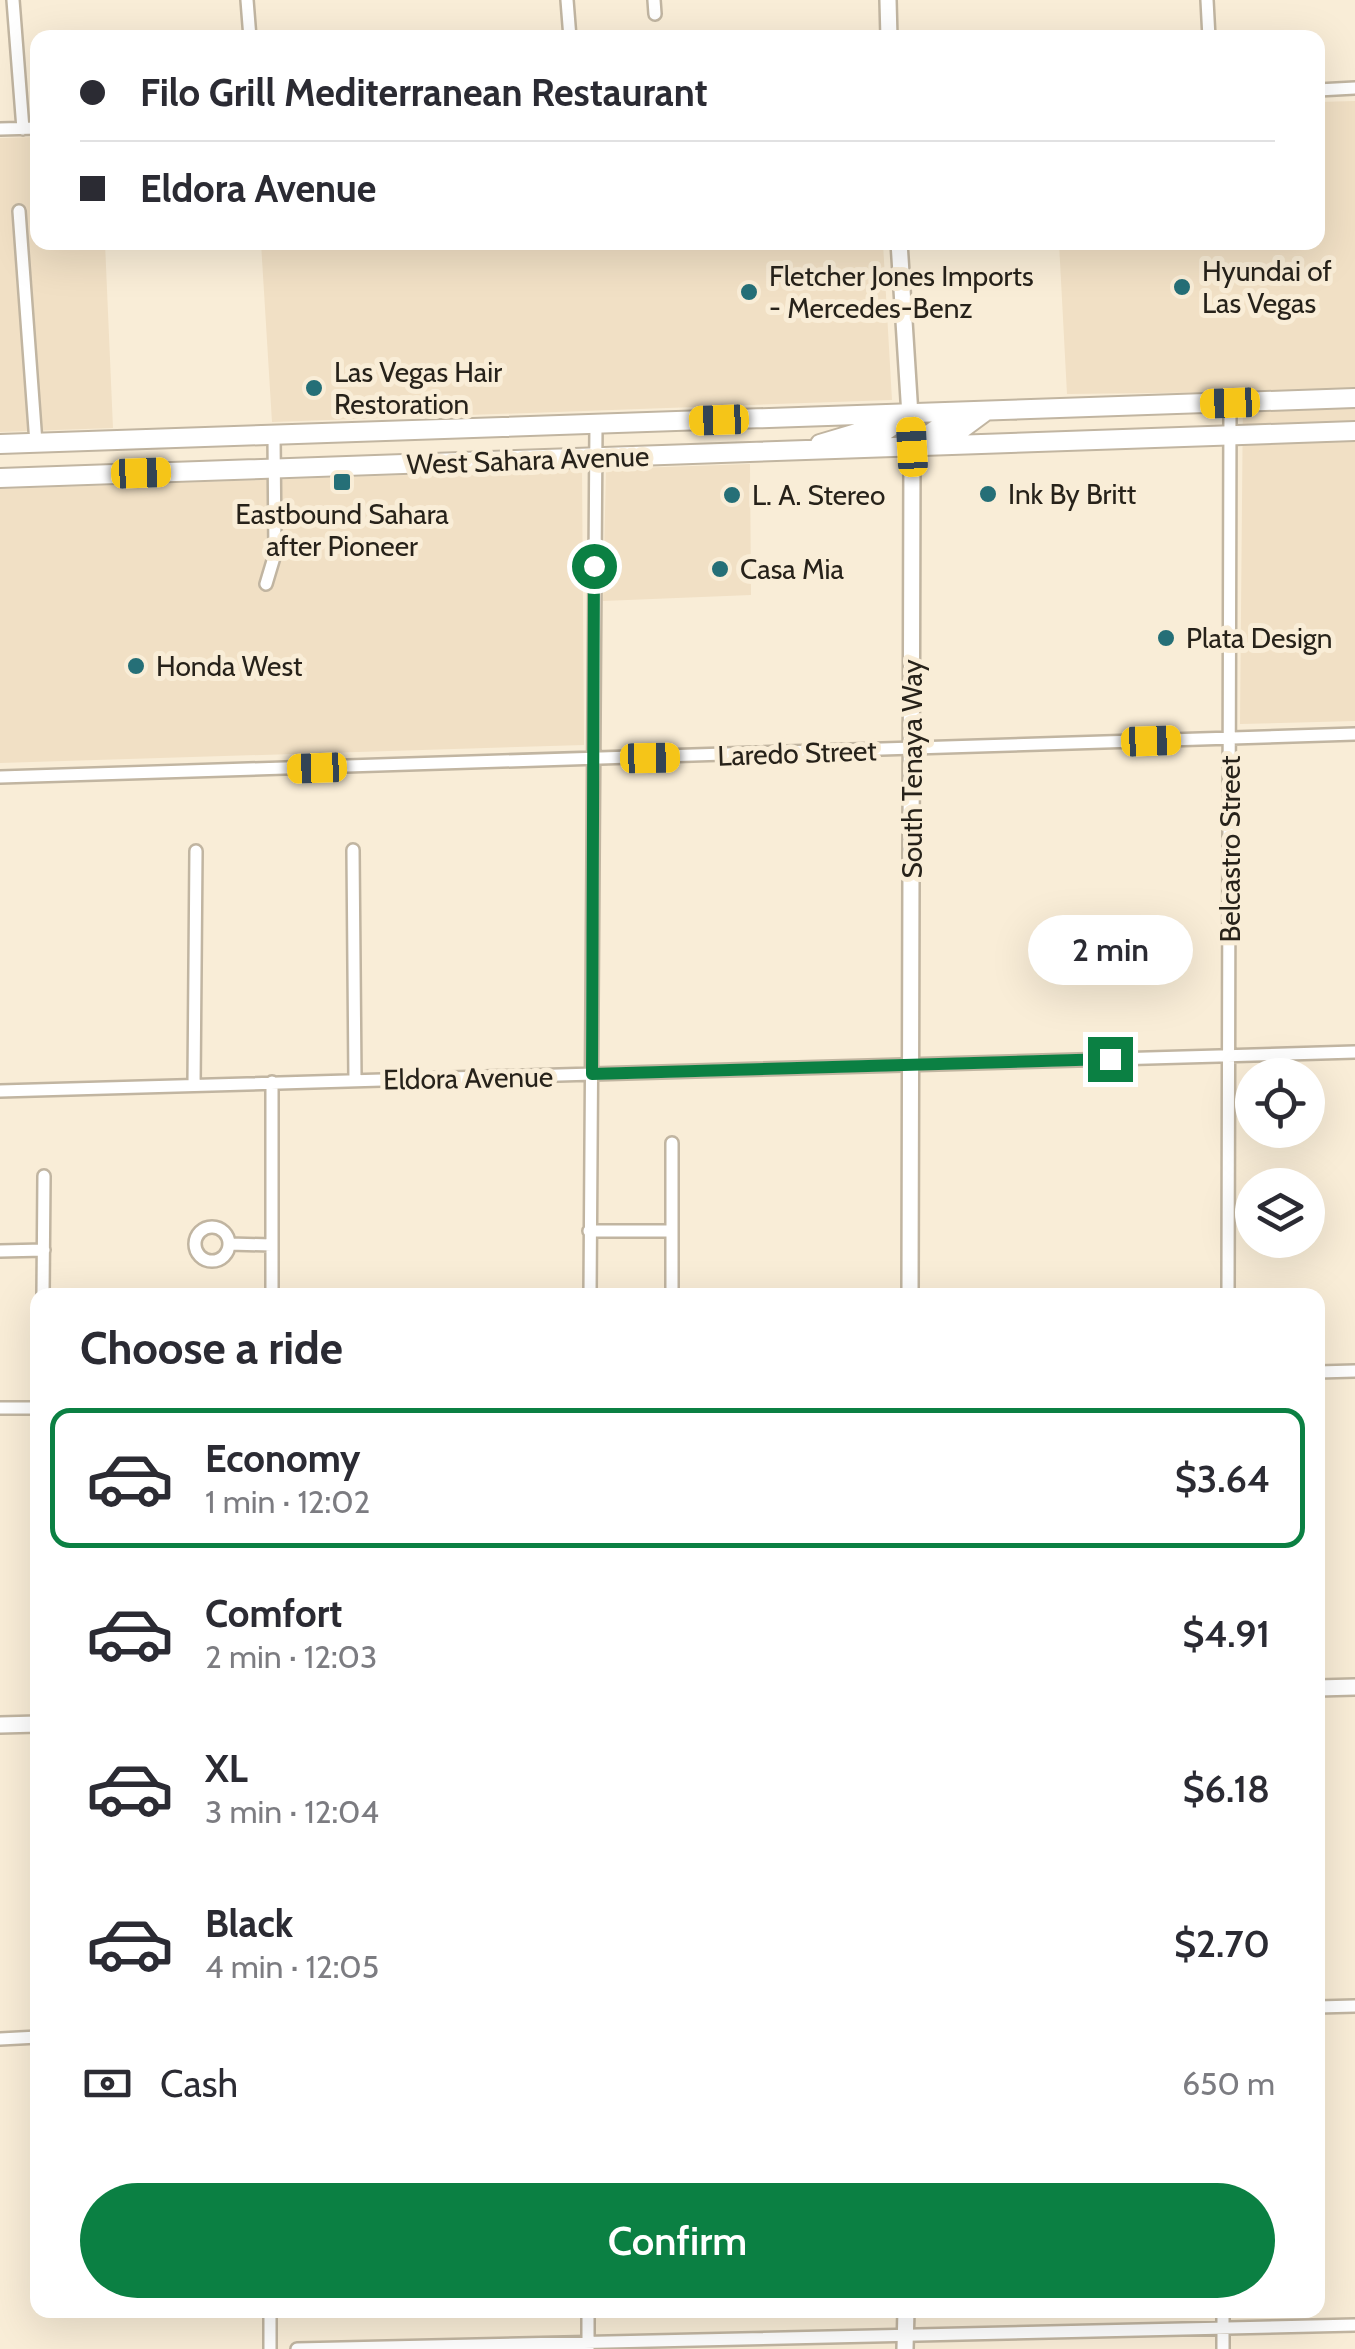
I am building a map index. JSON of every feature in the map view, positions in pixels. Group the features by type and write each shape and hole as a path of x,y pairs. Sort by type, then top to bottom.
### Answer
{"main road":[{"name":"West Sahara Avenue","path":"0,444 1355,398"},
{"path":"912,447 935,430 962,428 987,411"},
{"path":"801,451 857,433 885,431 910,414"},
{"name":"West Sahara Avenue","path":"0,478 1355,432"}],"street":[{"path":"14,0 23,129"},
{"path":"247,0 249,30"},
{"path":"567,0 569,30"},
{"path":"888,0 889,30"},
{"path":"1208,0 1210,30"},
{"path":"1325,90 1355,88"},
{"path":"0,130 30,129"},
{"path":"20,211 36,443"},
{"name":"South Tenaya Way","path":"900,250 912,447 910,1288"},
{"name":"Belcastro Street","path":"1228,1288 1230,403"},
{"path":"590,1288 596,424"},
{"path":"266,584 275,554 274,435"},
{"name":"Laredo Street","path":"0,777 1355,734"},
{"path":"353,850 355,1080"},
{"path":"194,1085 196,851"},
{"name":"Eldora Avenue","path":"0,1092 1355,1052"},
{"path":"272,1082 272,1288"},
{"path":"672,1143 672,1288"},
{"path":"44,1176 44,1288"},
{"path":"589,1231 672,1231"},
{"path":"229,1244 272,1245"},
{"path":"0,1251 44,1250"},
{"path":"1325,1372 1355,1371"},
{"path":"0,1408 30,1408"},
{"path":"1325,1688 1355,1687"},
{"path":"0,1725 30,1724"},
{"path":"1325,2008 1355,2006"},
{"path":"0,2038 30,2038"},
{"path":"270,2318 270,2349"},
{"path":"588,2318 588,2346"},
{"path":"1223,2318 1224,2349"},
{"path":"297,2349 906,2342 1355,2324"}],"shaded area":[{"path":"1355,101 1355,721 1240,724 1243,392 1067,394 1059,250 1325,250 1325,102"},
{"path":"30,137 30,250 105,250 113,428 0,432 0,138"},
{"path":"261,250 883,250 892,400 272,422"},
{"path":"750,464 751,595 603,601 606,469"},
{"path":"582,469 584,745 0,763 0,489"}],"place":[{"name":"Hyundai of Las Vegas","path":"1182,287"},
{"name":"Fletcher Jones Imports - Mercedes-Benz","path":"749,292"},
{"name":"Las Vegas Hair Restoration","path":"314,388"},
{"name":"Eastbound Sahara after Pioneer","path":"342,482"},
{"name":"Ink By Britt","path":"988,494"},
{"name":"L. A. Stereo","path":"732,495"},
{"name":"Casa Mia","path":"720,569"},
{"name":"Plata Design","path":"1166,638"},
{"name":"Honda West","path":"136,666"}],"route":[{"path":"594,566 592,1074 1110,1059"}]}
